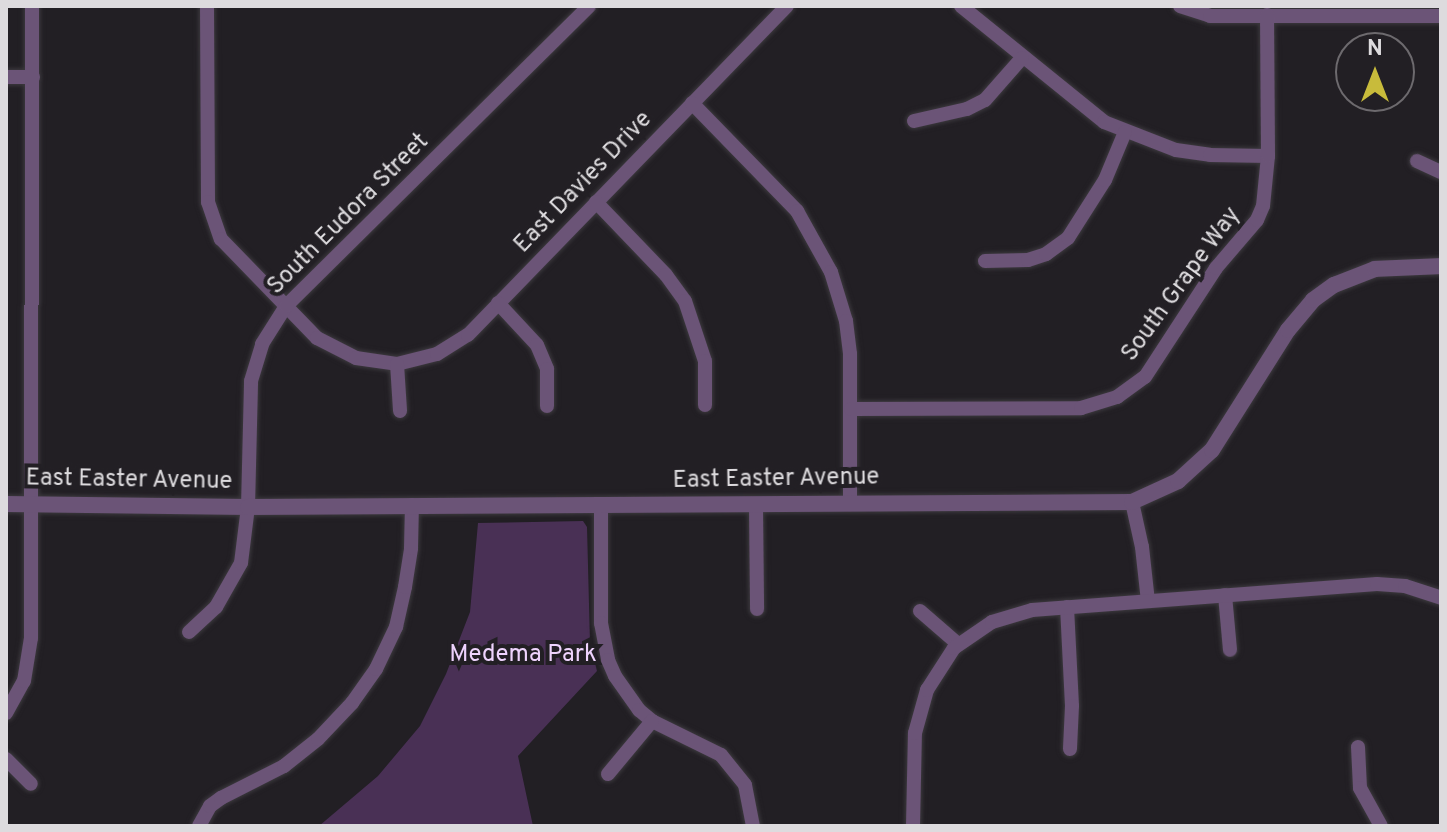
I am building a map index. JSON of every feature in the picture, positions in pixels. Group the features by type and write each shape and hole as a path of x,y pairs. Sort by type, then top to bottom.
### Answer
{"street":[{"path":"6,713 15,700 29,663 32,6"},
{"name":"East Davies Drive","path":"207,6 211,217 228,248 317,338 340,351 376,363 397,364 418,361 453,346 787,6"},
{"name":"South Eudora Street","path":"189,632 229,589 241,563 248,507 251,381 262,344 286,306 589,6"},
{"path":"961,6 1088,113 1125,132 1176,150 1210,155 1268,156"},
{"path":"1180,6 1210,16 1441,16"},
{"name":"South Grape Way","path":"851,409 1081,408 1099,405 1132,389 1156,364 1216,268 1257,220 1267,192 1267,15"},
{"path":"914,121 967,109 985,100 1022,58"},
{"path":"6,77 33,77"},
{"path":"692,103 779,189 822,250 846,321 851,409 850,502"},
{"path":"985,261 1028,260 1046,254 1068,238 1105,180 1125,132"},
{"path":"1417,161 1441,172"},
{"path":"596,202 666,275 685,301 705,361 705,405"},
{"name":"East Easter Avenue","path":"6,504 248,507 1132,502 1178,481 1205,459 1288,330 1313,300 1334,285 1375,269 1441,266"},
{"path":"498,303 537,345 547,369 547,406"},
{"path":"397,364 400,411"},
{"path":"1132,502 1142,547 1148,601"},
{"path":"199,826 210,806 284,766 318,739 352,703 376,669 396,627 405,587 411,548 412,505"},
{"path":"601,505 603,642 621,687 652,721 721,755 745,785 753,826"},
{"path":"756,506 757,609"},
{"path":"913,826 916,723 938,668 958,644 992,622 1032,610 1377,584 1405,586 1441,598"},
{"path":"1225,595 1230,650"},
{"path":"1067,607 1072,695 1070,749"},
{"path":"920,611 958,644"},
{"path":"608,774 652,721"},
{"path":"1358,747 1360,788 1381,826"},
{"path":"6,759 31,784"}],"green space":[{"name":"Medema Park","path":"583,521 587,527 590,643 597,671 518,756 533,826 319,826 378,776 420,726 446,674 470,612 478,523"}]}
